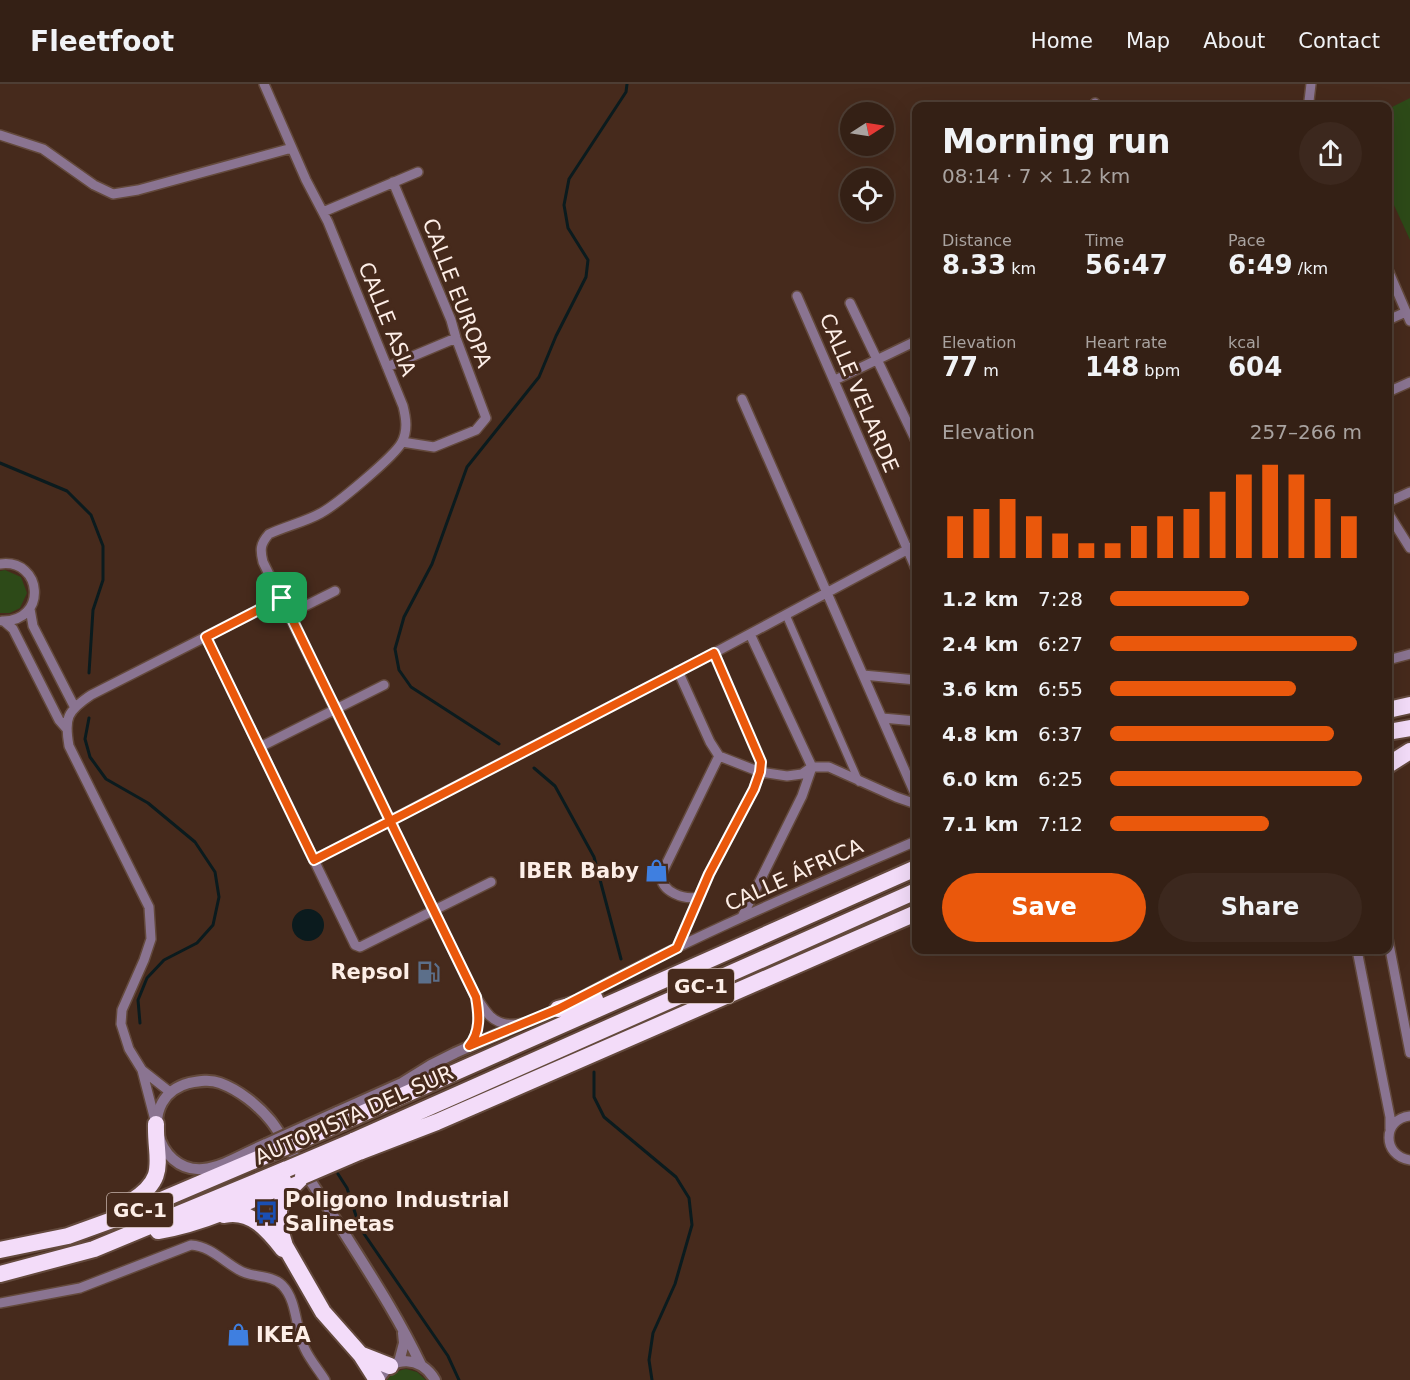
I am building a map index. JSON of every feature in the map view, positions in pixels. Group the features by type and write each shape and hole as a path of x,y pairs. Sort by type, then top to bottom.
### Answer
{"highway":[{"path":"1392,709 1410,705"},
{"path":"1392,731 1410,728"},
{"path":"1392,750 1410,745"},
{"path":"1392,762 1410,751"},
{"name":"AUTOPISTA DEL SUR","path":"0,1250 68,1236 126,1215 340,1117 912,870"},
{"name":"AUTOPISTA DEL SUR","path":"0,1274 94,1250 296,1175 912,893"},
{"path":"356,1147 437,1122 912,916"},
{"path":"402,1083 595,999 660,974 700,963"},
{"path":"558,1009 595,999"},
{"path":"132,1201 145,1192 158,1172 156,1124"},
{"path":"0,1241 81,1220 216,1166"},
{"path":"206,1219 296,1175"},
{"path":"292,1262 279,1226 279,1210 284,1195 296,1175"},
{"path":"130,1236 182,1227 233,1213 250,1216 263,1226 292,1262 323,1312 361,1355 378,1380"},
{"path":"361,1355 394,1364"}],"street":[{"name":"CALLE ASIA","path":"264,84 306,180 323,212 387,367 406,418 402,442"},
{"path":"1310,102 1311,84"},
{"path":"0,135 43,148 94,184 113,194 138,190 292,148"},
{"path":"323,212 418,172"},
{"name":"CALLE EUROPA","path":"393,182 450,320 486,418 476,430 434,447 402,442"},
{"path":"1392,279 1408,317 1392,319"},
{"name":"CALLE VELARDE","path":"797,296 912,547"},
{"path":"850,303 912,433"},
{"path":"387,367 456,338"},
{"path":"835,380 912,343"},
{"path":"1392,390 1410,382"},
{"path":"742,399 912,787"},
{"path":"402,442 394,453 333,506 320,514 269,534 260,549 263,562 476,997 490,1016 500,1023 518,1025"},
{"path":"1392,500 1410,492"},
{"path":"1392,519 1410,548"},
{"path":"314,860 714,653 912,547"},
{"path":"0,564 17,565 26,571 35,589 34,600 30,609 23,616 2,621"},
{"path":"289,614 335,591"},
{"path":"66,729 74,706 91,695 282,598"},
{"path":"30,609 33,627 74,706"},
{"path":"786,615 860,782"},
{"path":"2,621 14,629 59,720 66,729 69,746 149,907 151,939 122,1010 121,1024 129,1049 142,1070 162,1144 173,1158 193,1168 216,1166 270,1148"},
{"path":"742,917 802,796 812,767 750,634"},
{"path":"203,638 260,747 355,945 360,946 491,882"},
{"path":"677,948 698,897 754,789 760,772 761,762 714,653"},
{"path":"1392,659 1410,654"},
{"path":"678,671 710,742 719,756 760,772 787,776 802,774 812,767 829,767 912,802"},
{"path":"863,675 912,680"},
{"path":"260,747 384,685"},
{"path":"882,717 912,721"},
{"path":"698,897 690,899 681,897 666,888 661,882 661,875 719,756"},
{"name":"CALLE ÁFRICA","path":"518,1025 558,1009 742,917 912,843"},
{"path":"681,897 688,909 689,919"},
{"path":"1358,954 1390,1117 1389,1144 1398,1156 1410,1160"},
{"path":"1391,954 1410,1053"},
{"path":"469,1046 475,1040 478,1027 476,997"},
{"path":"340,1117 431,1065 518,1025"},
{"path":"142,1070 170,1092"},
{"path":"156,1124 158,1113 170,1092 182,1085 201,1080 217,1082 234,1089 252,1102 271,1120 402,1324 422,1365 435,1380"},
{"path":"1390,1130 1400,1118 1410,1116"},
{"path":"0,1303 80,1288 191,1245 201,1245 242,1272 281,1283 290,1297 305,1349 325,1380"},
{"path":"378,1380 394,1364 404,1343 402,1324"},
{"path":"394,1364 406,1361 422,1365"}],"green space":[{"path":"1410,98 1410,240 1392,201 1392,107"},
{"path":"5,570 21,577 27,593 20,608 10,613 0,613 0,571"},
{"path":"406,1369 417,1372 426,1380 387,1380 394,1372"}],"shaded area":[{"path":"308,909 319,914 324,925 319,936 308,941 297,936 292,925 297,914"}],"waterway":[{"path":"499,744 411,687 399,670 395,649 404,617 432,564 467,467 539,377 556,336 586,277 588,260 568,228 564,205 569,179 626,92 627,84"},
{"path":"0,463 67,491 91,515 103,546 103,580 93,610 89,673"},
{"path":"89,718 85,739 90,757 106,779 148,803 195,842 215,872 219,897 213,925 197,943 164,960 147,978 138,1000 140,1023"},
{"path":"534,768 555,786 594,857 621,959"},
{"path":"594,1072 594,1097 604,1117 676,1177 689,1198 692,1225 675,1284 653,1333 649,1360 652,1380"},
{"path":"338,1174 347,1188 360,1228 448,1356 459,1380"}],"place":[{"name":"IBER Baby","path":"657,871"},
{"name":"Repsol","path":"428,972"},
{"name":"Poligono Industrial Salinetas","path":"267,1212"},
{"name":"IKEA","path":"238,1335"}],"route":[{"path":"282,598 206,637 314,860 390,821 404,814 669,675 714,653 761,762 760,772 754,789 709,874 677,948 558,1009 469,1046 475,1040 478,1027 476,997 435,910 390,821 282,598"}]}
